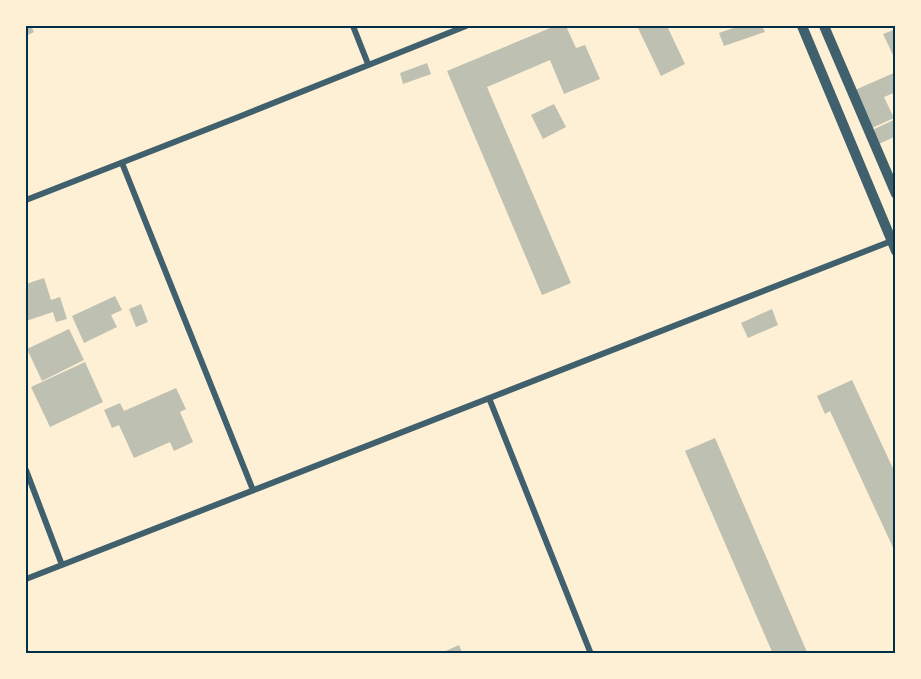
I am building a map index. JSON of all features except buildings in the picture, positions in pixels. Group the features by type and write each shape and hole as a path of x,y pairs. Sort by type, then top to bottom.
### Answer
{"street":[{"path":"353,26 368,64"},
{"path":"26,200 466,26"},
{"path":"26,579 489,398 894,244 802,26"},
{"path":"824,26 896,194"},
{"path":"122,163 253,490"},
{"path":"489,398 591,654"},
{"path":"26,470 62,564"}]}
